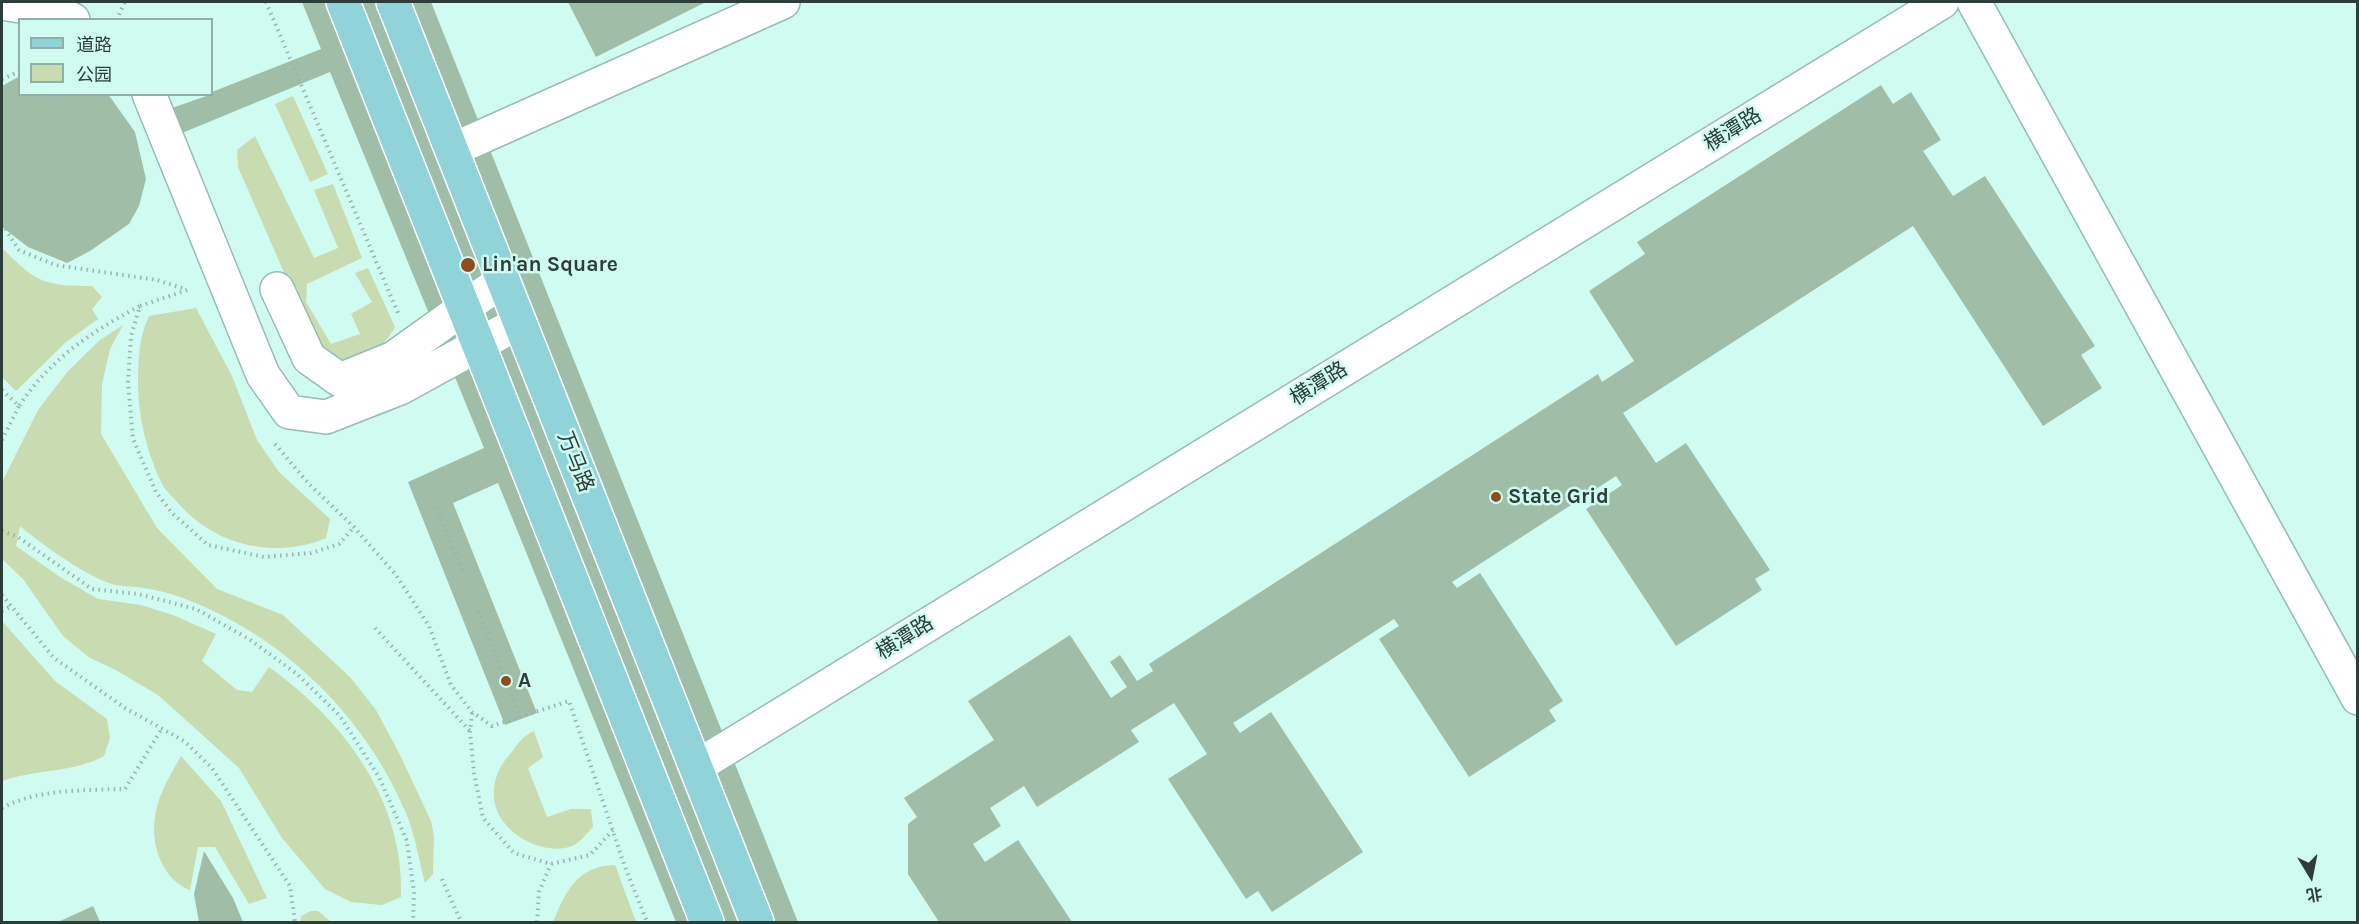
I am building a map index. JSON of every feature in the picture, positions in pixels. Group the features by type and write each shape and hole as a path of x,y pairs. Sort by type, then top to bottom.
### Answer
{"main road":[{"path":"343,2 707,922"},
{"name":"万马路","path":"393,2 757,922"}],"street":[{"path":"452,150 783,2"},
{"name":"横潭路","path":"696,767 1942,2"},
{"path":"1974,2 2358,698"},
{"path":"2,3 58,12 69,18"},
{"path":"150,96 263,375 289,412 326,417 400,388 520,322"},
{"path":"277,289 309,358 340,380 394,358 503,280"}],"path":[{"path":"117,18 125,2"},
{"path":"266,2 398,313 394,358"},
{"path":"2,79 18,72"},
{"path":"2,224 19,250 55,265 157,280 187,290 195,298"},
{"path":"2,440 30,390 68,350 96,329 140,306 187,290"},
{"path":"140,306 131,336 128,383 133,439 156,492 172,513 208,545 264,557 311,553 339,544 354,527"},
{"path":"2,390 19,406"},
{"path":"272,439 308,483 354,527 396,574 429,626 451,686 472,712 492,726 569,701 647,922"},
{"path":"437,508 464,573"},
{"path":"2,531 18,537 92,589 138,594 196,609 249,639 297,674 340,716 379,777 406,841 414,893 412,922"},
{"path":"2,595 54,658 161,730 184,741 212,768 290,886 295,922"},
{"path":"2,611 10,607"},
{"path":"478,611 521,718"},
{"path":"375,628 470,732"},
{"path":"472,712 470,732 474,773 483,818 514,853 551,864 590,855 613,830"},
{"path":"2,808 14,801 80,790 125,789 161,730"},
{"path":"537,922 539,892 551,864"},
{"path":"442,879 461,922"}],"green space":[{"path":"293,96 328,174 310,182 275,104"},
{"path":"255,136 314,258 338,248 314,190 333,184 362,258 307,284 306,302 331,344 360,334 351,314 372,302 355,273 368,268 395,327 377,350 363,358 335,367 318,350 238,167 237,150"},
{"path":"2,248 32,275 41,280 62,285 92,286 102,297 92,309 98,319 66,342 16,391 2,377"},
{"path":"196,308 232,376 257,440 279,472 330,519 326,538 306,545 265,548 226,538 208,529 192,517 162,484 148,447 138,396 141,340 149,316"},
{"path":"123,325 110,349 102,384 101,434 157,528 217,589 283,615 350,677 376,710 431,821 434,837 433,874 425,883 406,813 389,778 368,744 345,713 318,684 289,659 224,616 188,600 160,591 116,585 101,580 64,559 20,526 16,546 60,577 98,599 141,605 173,615 216,634 202,661 237,690 252,692 269,667 296,688 344,738 364,766 381,796 400,862 401,897 382,905 351,902 325,889 282,838 239,768 158,695 114,669 90,658 63,636 23,579 2,559 2,482 38,410 68,371 100,340"},
{"path":"2,621 55,681 107,719 110,738 104,756 80,765 2,781"},
{"path":"534,731 543,757 528,768 547,817 571,809 591,809 593,827 575,845 559,849 532,844 508,828 495,804 494,790 501,766 521,740"},
{"path":"181,756 221,801 267,898 249,904 215,847 198,847 190,890 180,885 165,868 156,847 154,823 160,796"},
{"path":"615,865 636,922 553,922 568,891 582,875 602,866"},
{"path":"311,911 318,911 331,922 300,922 301,916"}],"building":[{"name":"Lin'an Square","path":"302,2 431,2 798,922 676,922 498,483 453,503 537,713 505,725 408,482 484,448 330,72 182,133 172,108 206,96 213,96 213,92 321,49"},
{"path":"568,2 706,2 596,57"},
{"path":"18,77 18,96 109,96 135,132 146,179 139,206 129,224 90,251 67,263 28,247 2,227 2,86"},
{"name":"State Grid","path":"1881,85 1893,104 1911,92 1941,140 1923,151 1953,196 1985,176 2095,346 2081,355 2102,388 2043,426 1913,226 1623,413 1656,463 1686,443 1770,570 1755,579 1762,590 1676,646 1586,509 1622,485 1616,476 1452,582 1457,588 1480,573 1563,701 1549,710 1556,721 1469,777 1379,639 1399,626 1394,619 1233,723 1240,733 1271,712 1363,852 1272,912 1258,891 1246,899 1168,779 1207,754 1174,703 1131,730 1139,742 1037,807 1024,786 990,808 1001,826 973,844 985,862 1018,840 1072,922 939,922 908,874 908,824 917,817 904,798 994,740 968,701 1070,635 1111,698 1127,687 1110,662 1120,655 1137,681 1153,671 1149,664 1598,374 1602,382 1634,361 1589,291 1645,254 1637,242"},
{"path":"204,851 233,898 243,922 199,922 194,894"},
{"path":"93,906 100,922 58,922"}],"place":[{"name":"Lin'an Square","path":"468,265"},
{"name":"State Grid","path":"1496,497"},
{"name":"A","path":"506,681"}]}
